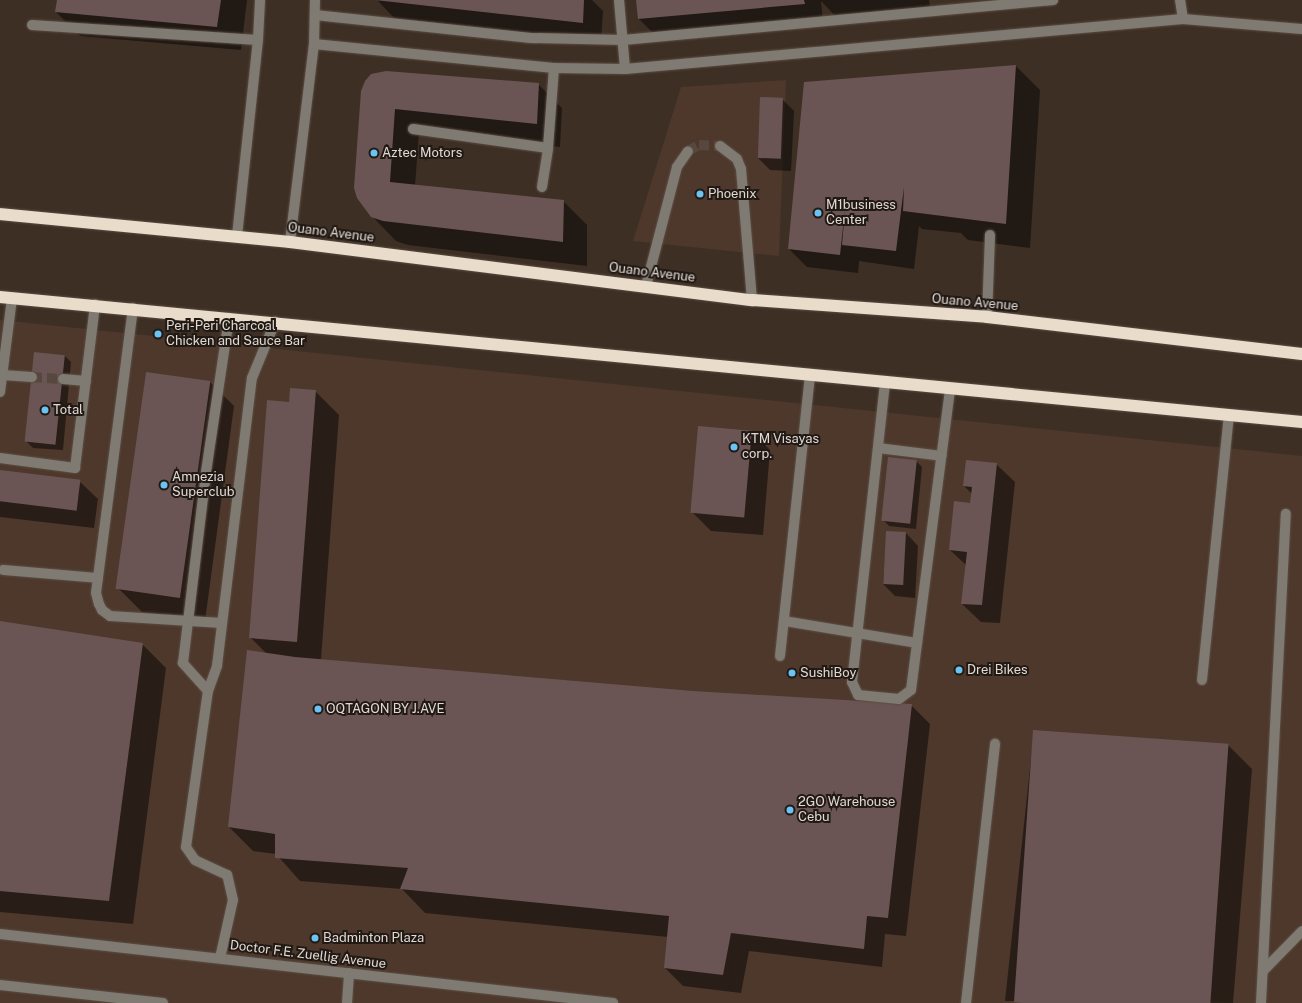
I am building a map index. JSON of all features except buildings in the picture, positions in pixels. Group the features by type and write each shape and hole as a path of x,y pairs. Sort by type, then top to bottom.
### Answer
{"highway":[{"name":"Ouano Avenue","path":"0,214 290,242 752,300 987,317 1302,354"},
{"path":"6,297 95,304 950,390 1302,422"}],"street":[{"path":"237,236 258,40 260,0"},
{"path":"290,242 314,44 315,0"},
{"path":"619,0 625,69"},
{"path":"315,15 531,38 623,40 1053,0"},
{"path":"1180,0 1183,19"},
{"path":"314,44 554,68 625,69 1183,19 1302,29"},
{"path":"32,26 258,40"},
{"path":"542,187 548,148 554,68"},
{"path":"413,129 548,148"},
{"path":"720,146 737,158 741,169 752,300"},
{"path":"646,286 677,167 688,151"},
{"path":"987,317 990,235"},
{"path":"0,392 6,297"},
{"path":"0,458 75,468 95,304"},
{"path":"133,308 96,593 99,604 102,610 110,616 222,623"},
{"path":"208,691 184,663 206,472 229,318"},
{"path":"220,958 233,900 227,875 195,860 186,847 208,691 217,666 252,378 275,322"},
{"path":"2,375 32,377"},
{"path":"780,656 810,375"},
{"path":"63,379 86,381"},
{"path":"885,383 852,682 858,694 900,700 911,690 950,390"},
{"path":"1202,680 1229,415"},
{"path":"878,448 942,456"},
{"path":"1261,1003 1264,971 1286,514"},
{"path":"3,570 98,578"},
{"path":"784,621 917,643"},
{"path":"966,1003 995,744"},
{"path":"1264,971 1302,931"},
{"name":"Doctor F.E. Zuellig Avenue","path":"0,934 613,1003"},
{"path":"347,1003 349,973"},
{"path":"0,985 163,1003"}],"shaded area":[{"path":"786,80 779,256 633,241 681,87"},
{"path":"0,320 1302,456 1302,1003 0,1003"}],"tunnel":[{"path":"688,151 699,145 720,146"},
{"path":"32,377 63,379"}],"place":[{"name":"Aztec Motors","path":"374,153"},
{"name":"Phoenix","path":"700,194"},
{"name":"M1business Center","path":"818,213"},
{"name":"Peri-Peri Charcoal Chicken and Sauce Bar","path":"158,334"},
{"name":"Total","path":"45,410"},
{"name":"KTM Visayas corp.","path":"734,447"},
{"name":"Amnezia Superclub","path":"164,485"},
{"name":"Drei Bikes","path":"959,670"},
{"name":"SushiBoy","path":"792,673"},
{"name":"OQTAGON BY J.AVE","path":"318,709"},
{"name":"2GO Warehouse Cebu","path":"790,810"},
{"name":"Badminton Plaza","path":"315,938"}]}
